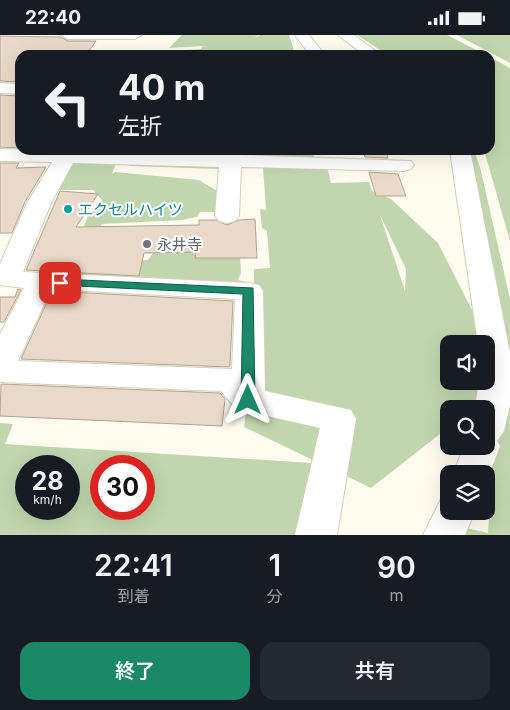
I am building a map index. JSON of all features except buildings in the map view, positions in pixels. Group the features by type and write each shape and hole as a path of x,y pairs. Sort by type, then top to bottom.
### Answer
{"street":[{"path":"68,35 137,35"},
{"path":"124,48 137,35"},
{"path":"302,35 314,50"},
{"path":"345,35 367,50"},
{"path":"0,89 15,89"},
{"path":"0,155 66,157 231,155 404,165"},
{"path":"227,216 231,155"},
{"path":"461,155 496,362 494,400"},
{"path":"66,157 39,203 7,279 249,291 248,400"},
{"path":"0,365 41,282"},
{"path":"0,371 230,380 248,400 339,419 316,535"},
{"path":"444,535 451,520"}],"green space":[{"path":"182,35 258,35 254,38 260,35 289,35 294,50 186,50 201,49 203,46 169,48"},
{"path":"357,35 447,35 476,50 380,50"},
{"path":"457,35 510,35 510,63 495,55 495,50 485,50"},
{"path":"495,60 510,68 510,241 485,155 495,155"},
{"path":"123,155 221,155 220,169 131,166"},
{"path":"254,155 314,155 314,159 254,158"},
{"path":"469,155 476,155 480,167 510,299 510,535 459,535 462,527 488,533 489,520 495,520 495,465 493,465 508,404"},
{"path":"70,160 117,161 112,174 115,172 199,180 219,192 218,212 200,212 197,217 182,220 102,224 90,239 114,262 148,260 159,245 181,244 197,253 240,256 241,273 238,280 254,284 254,269 270,268 267,231 262,228 260,209 266,210 263,167 327,167 331,183 369,182 372,191 391,199 438,243 475,316 476,335 440,335 440,390 480,390 481,400 440,400 440,434 371,488 244,427 246,414 259,389 260,347 227,284 168,278 68,274 88,215 102,200 93,190 54,190","holes":["380,215 406,269 405,291"]},
{"path":"0,423 13,424 5,444 313,463 297,535 0,535"}],"place":[{"name":"エクセルハイツ","path":"68,209"},
{"name":"永井寺","path":"147,244"}],"route":[{"path":"60,283 249,291 248,400"}]}
